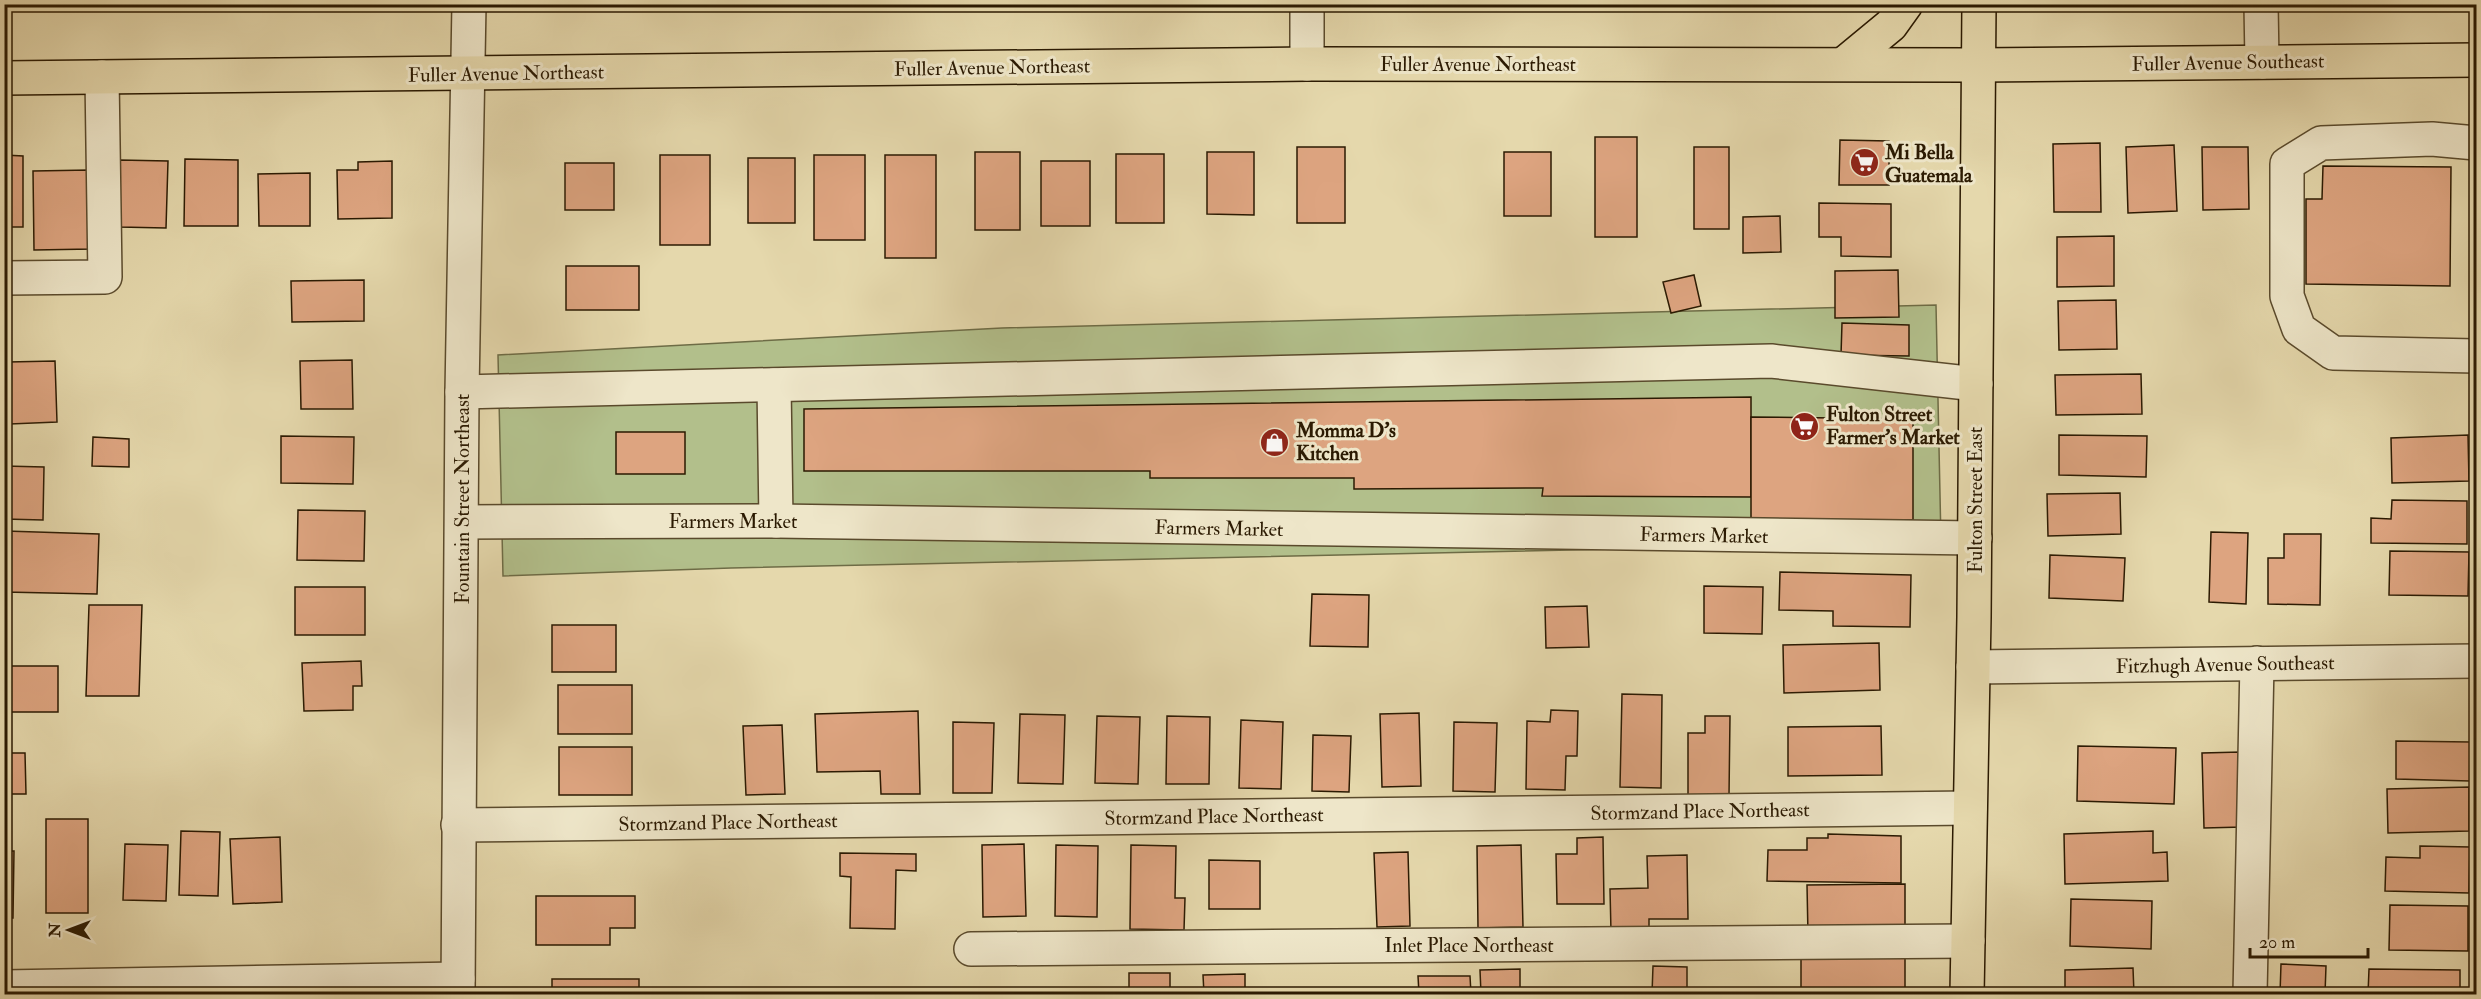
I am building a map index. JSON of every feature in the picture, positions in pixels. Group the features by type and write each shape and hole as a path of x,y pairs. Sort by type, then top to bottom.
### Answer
{"main road":[{"path":"1845,63 1892,25 1906,4"},
{"name":"Fulton Street East","path":"1967,994 1975,538 1979,4"},
{"name":"Fuller Avenue Southeast","path":"1979,65 2476,60"},
{"name":"Fuller Avenue Northeast","path":"4,78 469,75 1307,64 1845,63 1979,65"}],"street":[{"name":"Fountain Street Northeast","path":"458,987 462,392 469,4"},
{"path":"1307,4 1307,64"},
{"path":"2262,4 2262,62"},
{"path":"4,278 105,277 102,77"},
{"path":"2476,143 2432,139 2321,144 2287,164 2287,296 2299,329 2333,353 2476,356"},
{"path":"462,392 1537,365 1771,362 1976,384"},
{"path":"774,385 776,521"},
{"name":"Farmers Market","path":"462,522 776,521 1975,538"},
{"name":"Fitzhugh Avenue Southeast","path":"1973,667 2476,661"},
{"path":"2250,994 2257,663"},
{"name":"Stormzand Place Northeast","path":"458,825 1970,808"},
{"name":"Inlet Place Northeast","path":"971,949 1968,941"},
{"path":"4,987 458,987"}],"green space":[{"path":"1936,305 1941,542 731,568 503,576 498,355 1002,328"}],"building":[{"path":"1595,137 1637,137 1637,237 1595,237"},
{"name":"Mi Bella Guatemala","path":"1840,140 1889,141 1889,185 1839,185"},
{"path":"2100,143 2101,212 2054,212 2053,144"},
{"path":"2174,145 2177,211 2128,213 2126,147"},
{"path":"1297,147 1345,147 1345,223 1297,223"},
{"path":"1694,147 1729,147 1729,229 1694,229"},
{"path":"2202,147 2248,147 2249,209 2203,210"},
{"path":"975,152 1020,152 1020,230 975,230"},
{"path":"1207,152 1254,152 1254,215 1207,214"},
{"path":"1504,152 1551,152 1551,216 1504,216"},
{"path":"1116,154 1164,154 1164,223 1116,223"},
{"path":"4,155 23,156 23,227 4,227"},
{"path":"660,155 710,155 710,245 660,245"},
{"path":"814,155 865,155 865,240 814,240"},
{"path":"885,155 936,155 936,258 885,258"},
{"path":"748,158 795,158 795,223 748,223"},
{"path":"185,159 238,160 238,226 184,226"},
{"path":"119,160 168,161 166,228 119,227"},
{"path":"392,161 392,218 338,219 337,170 358,170 358,162"},
{"path":"1041,161 1090,161 1090,226 1041,226"},
{"path":"565,163 614,163 614,210 565,210"},
{"path":"2323,166 2451,167 2450,286 2306,284 2306,199 2322,199"},
{"path":"90,170 92,249 34,250 33,171"},
{"path":"310,173 310,226 259,226 258,174"},
{"path":"1819,203 1891,204 1891,257 1841,256 1841,237 1819,237"},
{"path":"1780,216 1781,252 1743,253 1743,217"},
{"path":"2114,236 2114,286 2057,287 2057,237"},
{"path":"566,266 639,266 639,310 566,310"},
{"path":"1898,270 1899,317 1835,318 1835,271"},
{"path":"1694,275 1701,306 1671,313 1663,282"},
{"path":"364,280 364,321 292,322 291,281"},
{"path":"2116,300 2117,349 2059,350 2058,301"},
{"path":"1842,323 1909,325 1909,356 1841,355"},
{"path":"352,360 353,409 301,409 300,361"},
{"path":"55,361 57,422 10,424 8,362"},
{"path":"2141,374 2142,414 2056,415 2055,375"},
{"path":"1751,397 1751,497 1542,496 1543,488 1354,489 1354,478 1150,478 1150,471 804,471 804,409"},
{"path":"1751,417 1913,419 1913,520 1751,519"},
{"path":"616,432 685,432 685,474 616,474"},
{"path":"2059,435 2147,436 2146,477 2059,475"},
{"path":"2468,435 2469,481 2392,483 2391,438"},
{"path":"281,436 354,437 353,484 281,483"},
{"path":"93,437 129,439 129,467 92,466"},
{"path":"4,466 44,467 43,520 4,519"},
{"path":"2120,493 2121,534 2048,536 2047,494"},
{"path":"2392,500 2467,501 2467,544 2371,543 2371,518 2391,519"},
{"path":"298,510 365,511 364,561 297,560"},
{"path":"5,531 99,534 97,594 4,592"},
{"path":"2211,532 2248,533 2246,604 2209,602"},
{"path":"2284,534 2321,534 2320,605 2268,604 2268,558 2284,558"},
{"path":"2390,551 2469,552 2468,596 2389,595"},
{"path":"2050,555 2125,558 2123,601 2049,598"},
{"path":"1780,572 1911,575 1910,627 1833,626 1833,611 1779,610"},
{"path":"1704,586 1763,587 1762,634 1704,633"},
{"path":"295,587 365,587 365,635 295,635"},
{"path":"1312,594 1369,595 1368,647 1310,646"},
{"path":"89,605 142,605 139,696 86,696"},
{"path":"1587,606 1589,647 1546,648 1545,607"},
{"path":"552,625 616,625 616,672 552,672"},
{"path":"1879,643 1880,690 1784,693 1783,645"},
{"path":"361,661 362,686 353,686 353,710 304,711 302,663"},
{"path":"5,666 58,666 58,712 5,712"},
{"path":"558,685 632,685 632,734 558,734"},
{"path":"1622,694 1662,695 1661,788 1620,787"},
{"path":"1551,710 1578,711 1577,756 1566,756 1565,790 1526,789 1527,721 1550,722"},
{"path":"918,711 920,794 881,794 880,771 817,772 815,714"},
{"path":"1419,713 1421,786 1382,787 1380,714"},
{"path":"1020,714 1065,715 1063,784 1018,783"},
{"path":"1097,716 1140,717 1138,784 1095,783"},
{"path":"1167,716 1210,717 1209,784 1166,784"},
{"path":"1705,716 1730,716 1729,796 1688,795 1688,733 1705,733"},
{"path":"1241,720 1283,722 1281,789 1239,788"},
{"path":"953,722 994,723 992,793 953,793"},
{"path":"1454,722 1497,723 1495,792 1453,791"},
{"path":"782,725 785,794 746,795 743,726"},
{"path":"1881,726 1882,775 1788,776 1788,727"},
{"path":"1313,735 1351,736 1349,792 1312,791"},
{"path":"2396,741 2470,742 2470,781 2396,779"},
{"path":"2078,746 2176,748 2174,804 2077,801"},
{"path":"559,747 632,747 632,795 559,795"},
{"path":"2241,752 2243,827 2204,828 2202,753"},
{"path":"4,753 25,753 26,794 4,794"},
{"path":"2469,787 2469,831 2388,833 2387,789"},
{"path":"46,819 88,819 88,913 46,913"},
{"path":"181,831 220,832 218,896 179,895"},
{"path":"2153,831 2153,853 2167,852 2168,881 2065,884 2064,834"},
{"path":"1828,834 1901,836 1901,883 1767,881 1768,850 1807,850 1807,838 1828,838"},
{"path":"280,837 282,902 233,904 230,839"},
{"path":"1603,837 1604,904 1557,904 1556,854 1577,854 1577,838"},
{"path":"125,844 168,845 166,901 123,900"},
{"path":"1024,844 1026,916 983,917 982,845"},
{"path":"1056,845 1098,846 1097,917 1055,916"},
{"path":"1131,845 1176,846 1175,898 1185,898 1184,930 1130,929"},
{"path":"1521,845 1523,927 1478,928 1477,846"},
{"path":"2420,846 2470,847 2469,893 2385,891 2386,857 2420,858"},
{"path":"4,851 14,851 13,918 4,918"},
{"path":"1408,852 1410,926 1377,927 1374,853"},
{"path":"840,853 916,854 916,871 896,870 895,929 850,928 851,877 840,876"},
{"path":"1687,855 1688,919 1649,919 1649,931 1611,932 1610,889 1648,888 1647,856"},
{"path":"1209,860 1260,861 1260,909 1209,909"},
{"path":"1905,884 1905,934 1808,935 1807,885"},
{"path":"536,896 635,896 635,928 610,928 610,945 536,945"},
{"path":"2071,899 2152,901 2151,949 2070,946"},
{"path":"2390,905 2468,906 2468,951 2389,950"},
{"path":"1905,957 1905,994 1801,994 1801,958"},
{"path":"2281,964 2326,966 2325,994 2280,994"},
{"path":"1653,966 1687,967 1687,994 1652,994"},
{"path":"2133,968 2134,994 2065,994 2065,970"},
{"path":"1520,969 1520,994 1481,994 1480,970"},
{"path":"2369,969 2460,970 2460,994 2368,994"},
{"path":"1129,973 1170,973 1170,994 1129,994"},
{"path":"1245,974 1245,994 1204,994 1203,975"},
{"path":"1418,976 1470,976 1471,994 1419,994"},
{"path":"552,979 639,979 639,994 552,994"},
{"path":"1042,990 1042,994 994,994 994,991"}],"place":[{"name":"Mi Bella Guatemala","path":"1864,163"},
{"name":"Fulton Street Farmer’s Market","path":"1805,426"},
{"name":"Momma D's Kitchen","path":"1275,442"}]}
